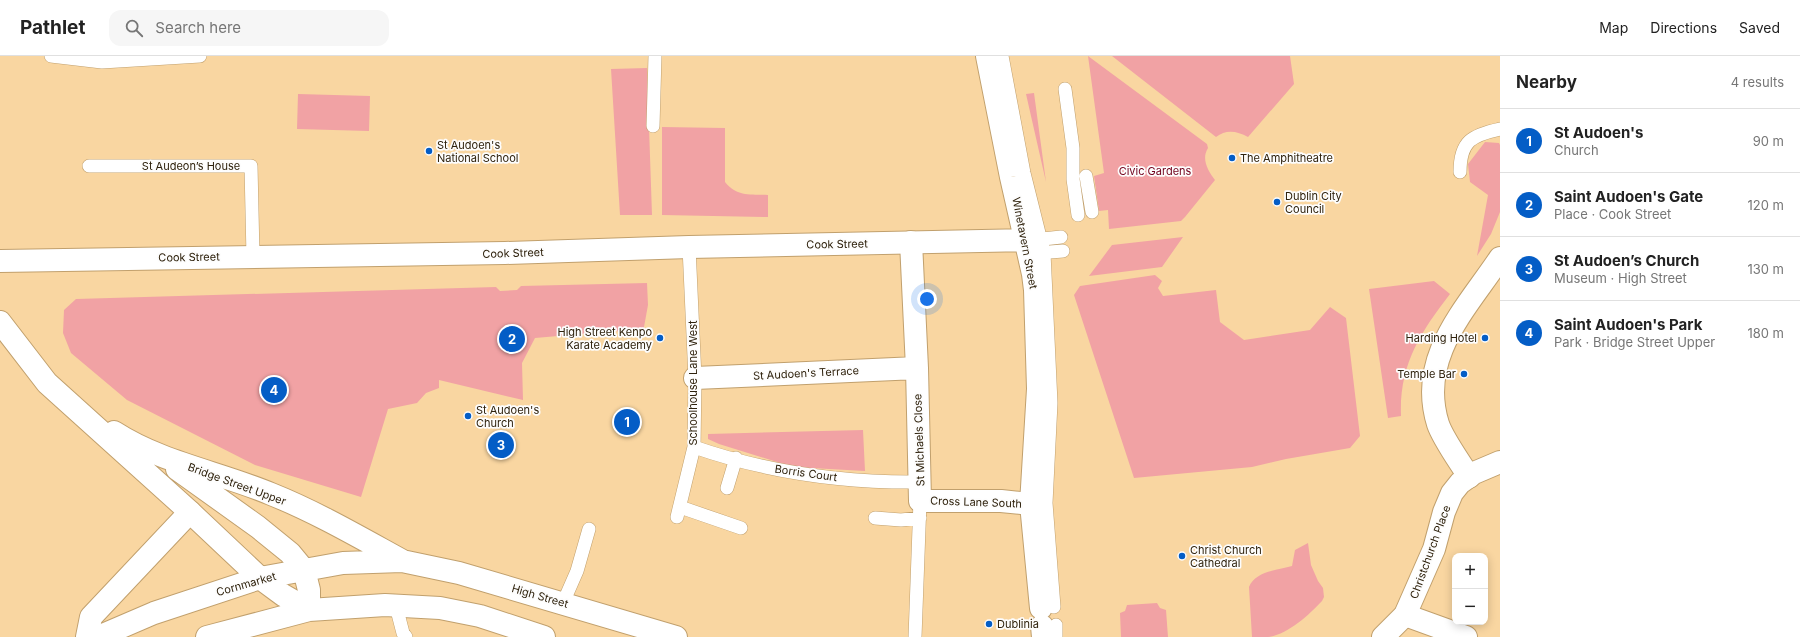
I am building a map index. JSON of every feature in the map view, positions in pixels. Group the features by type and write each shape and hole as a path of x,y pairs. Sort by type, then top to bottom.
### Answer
{"street":[{"name":"Winetavern Street","path":"987,56 1011,177 1035,246 1035,290 1038,352 1038,504 1049,623"},
{"name":"Cook Street","path":"0,261 505,253 911,242 1035,246"},
{"name":"St Michaels Close","path":"911,242 917,368 920,500"},
{"path":"1500,258 1456,319 1438,357 1433,387 1438,425 1464,480 1500,462"},
{"name":"Bridge Street Upper","path":"0,322 47,383 190,512 260,578 283,595 309,610"},
{"name":"St Audoen's Terrace","path":"695,378 917,368"},
{"name":"Bridge Street Upper","path":"72,406 128,441 160,456 271,494 331,522 402,561"},
{"path":"160,456 258,527 290,553 304,570 309,590 309,610"},
{"name":"Christchurch Place","path":"1382,637 1406,615 1434,549 1444,512 1452,493 1464,480"},
{"name":"Cross Lane South","path":"920,500 1001,501 1038,504"},
{"path":"87,637 92,617 190,512"},
{"name":"Cornmarket","path":"98,637 154,613 260,578 343,563 402,561"},
{"name":"High Street","path":"402,561 460,573 676,637"},
{"path":"207,637 309,610 370,606 440,608 480,616 544,637"},
{"path":"1406,615 1466,637"}],"lane":[{"path":"51,56 102,62 200,56"},
{"path":"654,126 655,56"},
{"name":"Winetavern Street","path":"1002,56 1024,173 1035,246"},
{"path":"1066,89 1073,148 1073,179 1078,214"},
{"path":"1460,172 1460,158 1467,142 1479,134 1500,129"},
{"name":"St Audeon’s House","path":"89,166 252,166 253,256"},
{"path":"1086,176 1092,212"},
{"path":"1035,246 1061,237"},
{"path":"1035,246 1063,252"},
{"name":"Schoolhouse Lane West","path":"689,247 695,378 694,447 679,512 741,528"},
{"name":"Borris Court","path":"694,447 789,473 842,478 920,500"},
{"path":"727,488 736,458"},
{"path":"875,518 901,520 920,500"},
{"name":"St Michaels Close","path":"915,637 920,500"},
{"path":"563,603 577,571 589,529"},
{"path":"396,606 403,633 406,637"}],"green space":[{"name":"Civic Gardens","path":"1088,56 1207,144 1208,148 1205,161 1215,180 1181,221 1109,229 1108,210 1099,211 1094,176 1104,173"},
{"path":"1112,56 1290,56 1294,84 1248,137 1240,133 1228,132 1220,134 1216,137"},
{"path":"647,68 652,215 620,215 611,69"},
{"path":"1034,93 1046,182 1026,94"},
{"path":"298,94 370,96 369,131 297,129"},
{"path":"662,127 725,128 725,182 734,190 744,194 768,195 768,217 662,215"},
{"path":"1485,142 1499,143 1500,145 1500,212 1491,234 1477,256 1488,195 1470,182 1468,164"},
{"path":"1183,237 1162,267 1089,276 1112,245"},
{"path":"1155,275 1162,281 1158,288 1163,296 1216,290 1220,322 1244,340 1310,330 1330,307 1346,318 1360,436 1350,448 1286,459 1252,467 1134,478 1074,295 1080,286"},
{"path":"1434,281 1450,294 1429,322 1414,350 1404,381 1401,398 1401,416 1388,418 1369,289"},
{"path":"647,283 648,305 642,338 616,331 535,338 522,363 523,400 439,380 439,388 426,393 417,403 388,409 361,497 255,465 127,400 71,353 63,333 64,310 76,299 496,287 500,291 517,290 521,286"},
{"path":"863,430 865,471 793,467 719,444 708,439 708,434"},
{"path":"1308,543 1311,565 1323,588 1324,597 1322,601 1297,624 1283,632 1268,637 1252,637 1249,587 1256,578 1262,574 1292,566 1295,550"},
{"path":"1157,603 1160,608 1166,610 1168,637 1121,637 1120,613 1125,611 1127,605"}],"place":[{"name":"St Audoen's National School","path":"429,151"},
{"name":"The Amphitheatre","path":"1232,158"},
{"name":"Dublin City Council","path":"1277,202"},
{"name":"High Street Kenpo Karate Academy","path":"660,338"},
{"name":"Harding Hotel","path":"1485,338"},
{"name":"Saint Audoen's Gate","path":"512,339"},
{"name":"Temple Bar","path":"1464,374"},
{"name":"Saint Audoen's Park","path":"274,390"},
{"name":"St Audoen's Church","path":"468,416"},
{"name":"St Audoen's","path":"627,422"},
{"name":"St Audoen’s Church","path":"501,445"},
{"name":"Christ Church Cathedral","path":"1182,556"},
{"name":"Dublinia","path":"989,624"}]}
